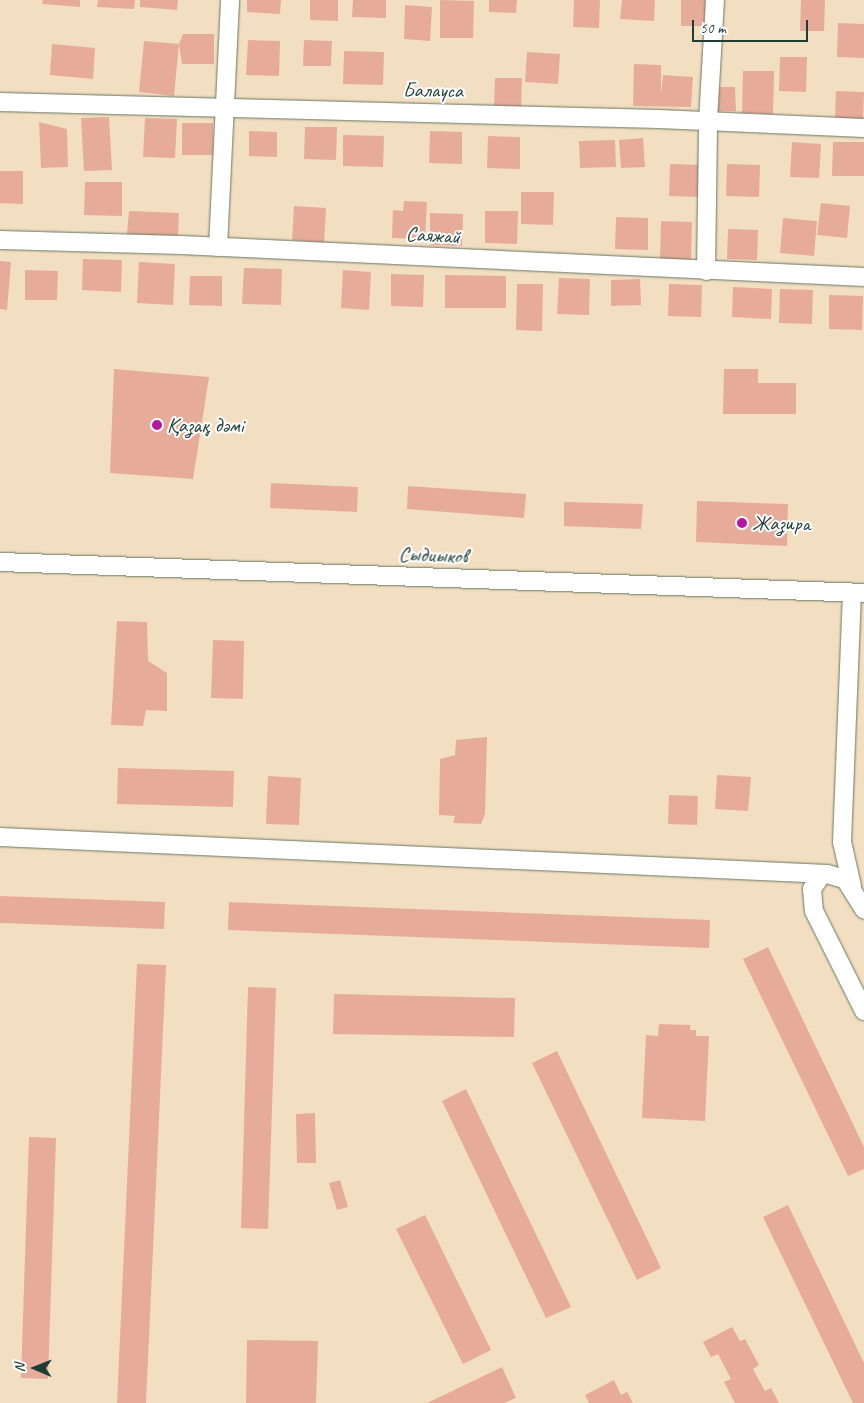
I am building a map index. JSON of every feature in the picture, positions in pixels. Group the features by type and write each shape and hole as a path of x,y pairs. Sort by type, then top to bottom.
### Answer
{"street":[{"path":"218,247 230,0"},
{"path":"706,271 708,121 715,0"},
{"name":"Балауса","path":"0,102 708,121 864,128"},
{"name":"Саяжай","path":"0,240 218,247 864,277"},
{"name":"Сыдиыков","path":"0,562 858,593"},
{"path":"858,593 842,842 852,886 864,909"},
{"path":"0,837 777,871 824,875 845,879 852,886"},
{"path":"814,910 812,889 824,875 842,842"},
{"path":"777,871 800,888 814,910 864,1011"}],"building":[{"path":"43,0 80,0 80,7 42,4"},
{"path":"98,0 135,0 134,9 97,7"},
{"path":"140,0 178,0 177,10 140,7"},
{"path":"247,0 281,0 280,14 247,12"},
{"path":"310,0 338,0 338,21 310,20"},
{"path":"353,0 386,0 386,18 352,17"},
{"path":"440,0 474,1 473,38 440,38"},
{"path":"489,0 517,0 516,13 489,12"},
{"path":"574,0 600,0 599,28 573,27"},
{"path":"622,0 655,0 654,21 620,19"},
{"path":"681,0 705,0 705,26 681,26"},
{"path":"801,0 825,0 824,31 800,31"},
{"path":"405,5 432,7 430,41 404,39"},
{"path":"838,23 864,24 864,58 837,57"},
{"path":"183,34 214,34 214,64 182,64 179,44"},
{"path":"248,40 280,41 279,76 246,75"},
{"path":"304,40 332,41 331,66 303,66"},
{"path":"144,41 179,44 174,96 139,92"},
{"path":"52,44 95,48 93,79 50,75"},
{"path":"344,51 384,52 383,85 343,84"},
{"path":"527,52 560,54 558,84 525,82"},
{"path":"780,57 807,57 806,92 779,91"},
{"path":"634,64 661,65 661,94 663,75 693,77 691,107 633,106"},
{"path":"743,71 774,71 773,114 742,113"},
{"path":"495,78 522,78 521,109 494,108"},
{"path":"714,87 735,87 736,111 714,111"},
{"path":"836,91 864,92 863,120 835,119"},
{"path":"109,117 112,170 84,171 81,118"},
{"path":"145,118 177,119 175,158 143,157"},
{"path":"39,122 67,129 68,167 41,168"},
{"path":"182,123 213,123 213,155 182,155"},
{"path":"305,127 337,127 336,160 304,159"},
{"path":"249,131 277,132 277,157 249,156"},
{"path":"430,131 462,132 462,164 429,163"},
{"path":"343,135 384,136 383,167 343,166"},
{"path":"488,136 520,137 520,169 487,168"},
{"path":"643,138 645,167 621,168 619,140"},
{"path":"615,140 616,167 580,168 579,141"},
{"path":"792,142 821,144 819,178 790,177"},
{"path":"833,142 864,142 864,176 832,176"},
{"path":"670,164 702,165 701,197 669,196"},
{"path":"727,164 760,165 759,197 726,196"},
{"path":"0,171 23,171 23,204 0,203"},
{"path":"85,182 122,182 122,216 84,215"},
{"path":"521,192 554,192 553,225 521,224"},
{"path":"404,201 427,202 425,239 392,238 393,210 403,211"},
{"path":"821,203 850,206 847,238 817,235"},
{"path":"294,206 326,208 324,243 292,240"},
{"path":"129,211 179,213 178,238 127,235"},
{"path":"485,211 518,211 517,244 485,243"},
{"path":"430,213 463,214 462,246 430,245"},
{"path":"616,217 648,218 648,250 615,249"},
{"path":"783,218 817,221 814,256 780,253"},
{"path":"661,221 692,222 691,260 660,259"},
{"path":"728,229 758,230 757,260 727,259"},
{"path":"83,259 122,260 121,292 82,290"},
{"path":"0,261 11,262 7,310 0,309"},
{"path":"139,262 175,264 173,305 137,303"},
{"path":"244,268 282,269 281,305 242,304"},
{"path":"25,270 58,271 57,300 25,300"},
{"path":"343,270 371,272 369,310 341,308"},
{"path":"391,274 424,275 423,307 391,306"},
{"path":"445,275 506,276 506,308 445,308"},
{"path":"190,276 222,276 222,306 189,305"},
{"path":"559,278 590,279 589,315 557,314"},
{"path":"640,279 641,305 611,306 611,280"},
{"path":"517,284 543,284 542,331 516,330"},
{"path":"669,284 702,285 701,317 668,316"},
{"path":"733,287 772,289 771,319 732,317"},
{"path":"780,289 813,290 812,324 779,323"},
{"path":"829,295 863,296 862,330 829,329"},
{"name":"Қазақ дәмі","path":"114,369 209,377 193,479 110,473"},
{"path":"724,369 758,369 758,383 796,383 796,414 723,414"},
{"path":"271,483 358,487 357,512 270,508"},
{"path":"408,486 526,494 524,518 407,509"},
{"name":"Жазира","path":"697,501 788,504 787,546 696,542"},
{"path":"564,502 643,504 641,529 564,526"},
{"path":"117,621 147,622 148,661 167,673 167,711 146,710 143,726 111,725"},
{"path":"213,640 244,641 243,699 211,698"},
{"path":"487,737 485,814 481,824 453,823 455,816 439,815 440,759 455,755 456,740"},
{"path":"118,768 234,771 233,807 117,804"},
{"path":"717,775 751,777 748,811 715,809"},
{"path":"268,776 301,778 299,825 266,824"},
{"path":"669,795 698,796 697,825 668,824"},
{"path":"0,896 165,902 164,929 0,923"},
{"path":"229,902 710,920 709,948 228,930"},
{"path":"768,947 864,1147 864,1169 848,1176 743,959"},
{"path":"137,964 166,965 146,1403 117,1403"},
{"path":"248,987 276,988 268,1229 241,1228"},
{"path":"334,994 515,998 514,1037 333,1034"},
{"path":"659,1024 690,1025 690,1030 696,1030 696,1036 709,1036 705,1121 642,1118 646,1035 658,1036"},
{"path":"557,1051 661,1268 637,1280 532,1063"},
{"path":"466,1089 571,1307 546,1318 442,1101"},
{"path":"315,1113 316,1163 297,1163 296,1114"},
{"path":"29,1137 56,1138 48,1379 21,1378"},
{"path":"340,1180 348,1207 337,1210 329,1183"},
{"path":"788,1205 864,1363 864,1403 853,1403 763,1217"},
{"path":"425,1215 491,1350 463,1364 396,1229"},
{"path":"732,1327 740,1341 745,1339 759,1365 753,1369 765,1391 771,1388 779,1403 735,1403 724,1382 731,1379 718,1354 711,1357 703,1342"},
{"path":"247,1340 318,1341 316,1403 246,1403"},
{"path":"502,1367 516,1398 504,1403 427,1403"},
{"path":"614,1380 621,1395 627,1392 633,1403 589,1403 585,1395"}],"place":[{"name":"Қазақ дәмі","path":"157,425"},
{"name":"Жазира","path":"742,523"}]}
